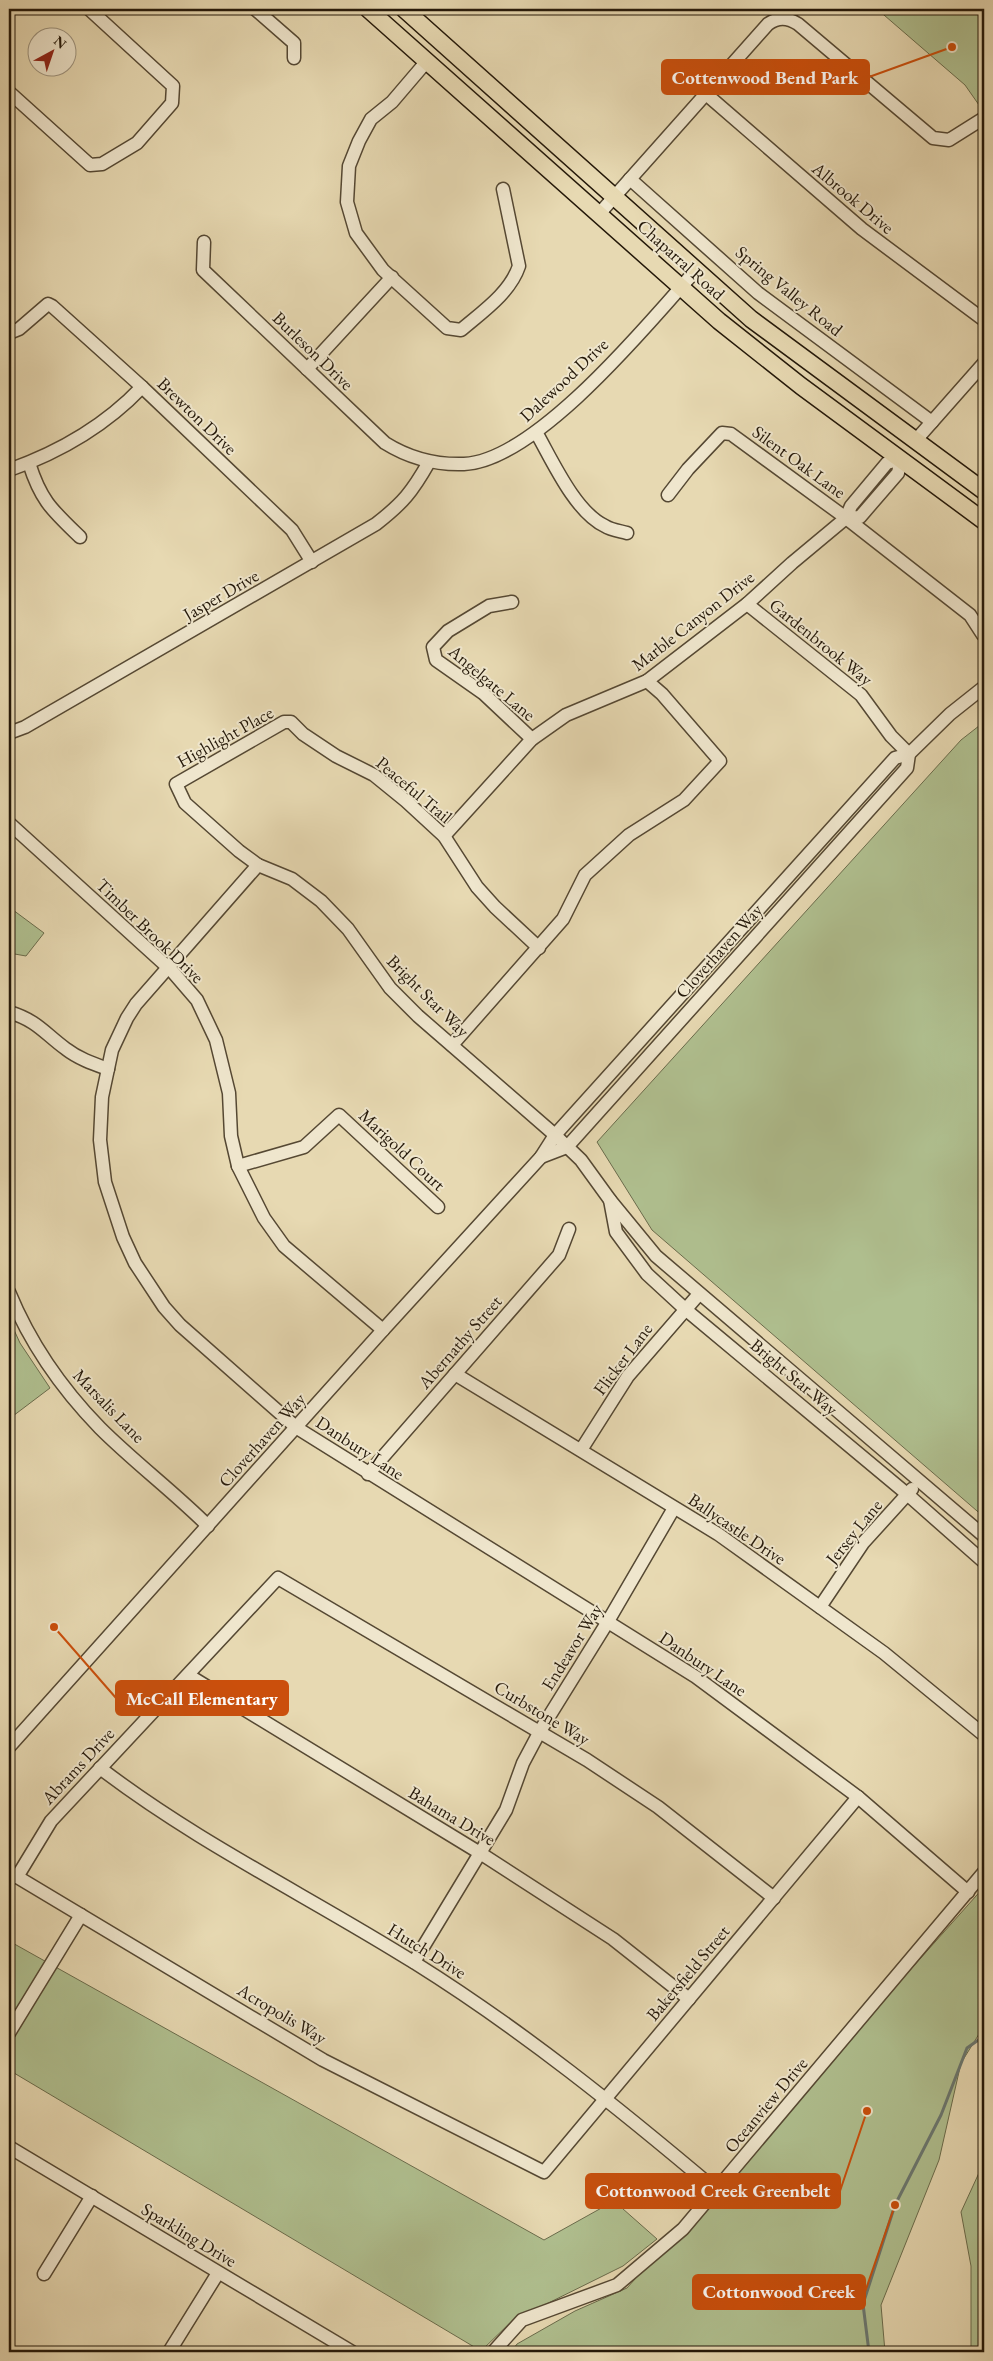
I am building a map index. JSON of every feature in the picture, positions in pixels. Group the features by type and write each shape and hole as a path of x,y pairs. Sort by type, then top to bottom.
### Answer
{"main road":[{"name":"Chaparral Road","path":"368,9 759,354 984,522"},
{"name":"Chaparral Road","path":"404,9 751,319 984,491"},
{"path":"427,61 442,42"},
{"path":"901,459 916,440"}],"street":[{"path":"9,92 90,166 102,164 137,143 172,103 173,86 89,9"},
{"path":"255,9 294,43 294,58"},
{"path":"599,214 768,24 780,18 786,18 798,24 933,138 948,140 984,118"},
{"path":"427,61 392,102 371,119 359,141 349,166 346,202 356,233 384,270 447,328 461,330 491,304 515,276 519,266 503,189"},
{"name":"Albrook Drive","path":"706,94 862,229 984,320"},
{"name":"Spring Valley Road","path":"630,179 758,293 932,422"},
{"name":"Burleson Drive","path":"204,242 203,270 385,444 402,454 429,462"},
{"name":"Dalewood Drive","path":"429,462 465,464 490,458 536,432 597,377 696,270"},
{"path":"307,369 392,278"},
{"name":"Brewton Drive","path":"9,333 48,304 142,387 292,530 312,562"},
{"path":"916,440 984,363"},
{"path":"9,470 29,463 80,438 113,415 142,387"},
{"path":"536,432 566,485 583,508 604,526 627,533"},
{"name":"Silent Oak Lane","path":"668,495 688,469 722,433 731,434 846,518 970,615 983,635"},
{"name":"Marble Canyon Drive","path":"444,836 532,739 566,715 648,681 747,604 792,562 846,518 851,506 887,463 901,459"},
{"name":"Jasper Drive","path":"9,733 32,723 376,524 403,503 413,491 429,462"},
{"path":"29,463 36,484 46,503 80,537"},
{"name":"Angelgate Lane","path":"512,602 490,606 468,618 435,643 432,652 436,660 483,693 532,739"},
{"name":"Gardenbrook Way","path":"747,604 861,695 891,736 909,754"},
{"path":"452,1045 563,920 586,876 629,835 684,800 720,761 662,694 648,681"},
{"name":"Cloverhaven Way","path":"9,1747 297,1428 382,1330 541,1157 556,1135 895,758 909,754 950,714 984,687"},
{"name":"Highlight Place","path":"176,784 284,722 291,722"},
{"name":"Peaceful Trail","path":"291,722 312,740 374,775 444,836 477,887 495,907 539,948"},
{"name":"Cloverhaven Way","path":"541,1157 567,1147 907,768 909,754"},
{"name":"Bright Star Way","path":"176,784 185,802 258,865 292,879 321,901 348,929 390,988 452,1045 556,1135 581,1160 610,1200 656,1256 984,1536"},
{"name":"Timber Brook Drive","path":"9,823 169,968 197,1000 216,1040 229,1093 231,1136 238,1166 264,1218 284,1246 382,1330"},
{"name":"Danbury Lane","path":"258,865 126,1018 112,1050 102,1098 100,1140 105,1182 123,1237 135,1263 164,1307 180,1325 297,1428 696,1677 858,1797 968,1892"},
{"path":"9,1012 29,1019 74,1055 108,1069"},
{"name":"Marigold Court","path":"238,1166 304,1147 339,1115 438,1207"},
{"name":"Bright Star Way","path":"610,1200 616,1232 647,1274 685,1309 907,1494 984,1562"},
{"name":"Abernathy Street","path":"368,1474 559,1255 569,1229"},
{"name":"Marsalis Lane","path":"9,1292 23,1326 77,1403 102,1429 208,1526"},
{"name":"Flicker Lane","path":"581,1450 628,1376 699,1294"},
{"name":"Ballycastle Drive","path":"455,1374 718,1534 884,1653 984,1735"},
{"name":"Jersey Lane","path":"820,1607 863,1543 919,1482"},
{"name":"Endeavor Way","path":"414,1962 506,1810 523,1763 540,1731 607,1623 674,1508"},
{"name":"Abrams Drive","path":"13,1875 51,1821 278,1578"},
{"name":"Curbstone Way","path":"278,1578 540,1731 658,1807 774,1898"},
{"name":"Bahama Drive","path":"188,1675 480,1853 613,1939 688,1999"},
{"name":"Hutch Drive","path":"100,1768 146,1803 414,1962 541,2048 606,2099 716,2191"},
{"name":"Bakersfield Street","path":"544,2172 858,1797"},
{"name":"Oceanview Drive","path":"493,2352 522,2320 617,2285 683,2230 984,1872"},
{"name":"Acropolis Way","path":"13,1875 323,2060 544,2172"},
{"path":"9,2032 81,1915"},
{"name":"Sparkling Drive","path":"9,2147 218,2273 334,2348 352,2352"},
{"path":"44,2274 92,2196"},
{"path":"170,2352 218,2273"}],"green space":[{"path":"877,9 984,9 984,101 979,105 965,85"},
{"path":"984,722 984,1517 652,1230 597,1142 961,740"},
{"path":"9,907 44,933 26,956 9,953"},
{"path":"9,1319 20,1343 50,1388 9,1419"},
{"path":"984,1887 984,2026 961,2063 939,2160 881,2305 885,2352 511,2352 517,2344 575,2311 627,2288"},
{"path":"9,1941 544,2240 614,2201 657,2239 623,2266 512,2321 481,2351 9,2070"},
{"path":"984,2162 984,2352 971,2352 971,2266 961,2212"}],"waterway":[{"path":"869,2352 863,2304 895,2205 941,2115 967,2048 984,2036"}],"place":[{"name":"Cottenwood Bend Park","path":"952,47"},
{"name":"McCall Elementary","path":"54,1627"},
{"name":"Cottonwood Creek Greenbelt","path":"867,2111"},
{"name":"Cottonwood Creek","path":"895,2205"}]}
